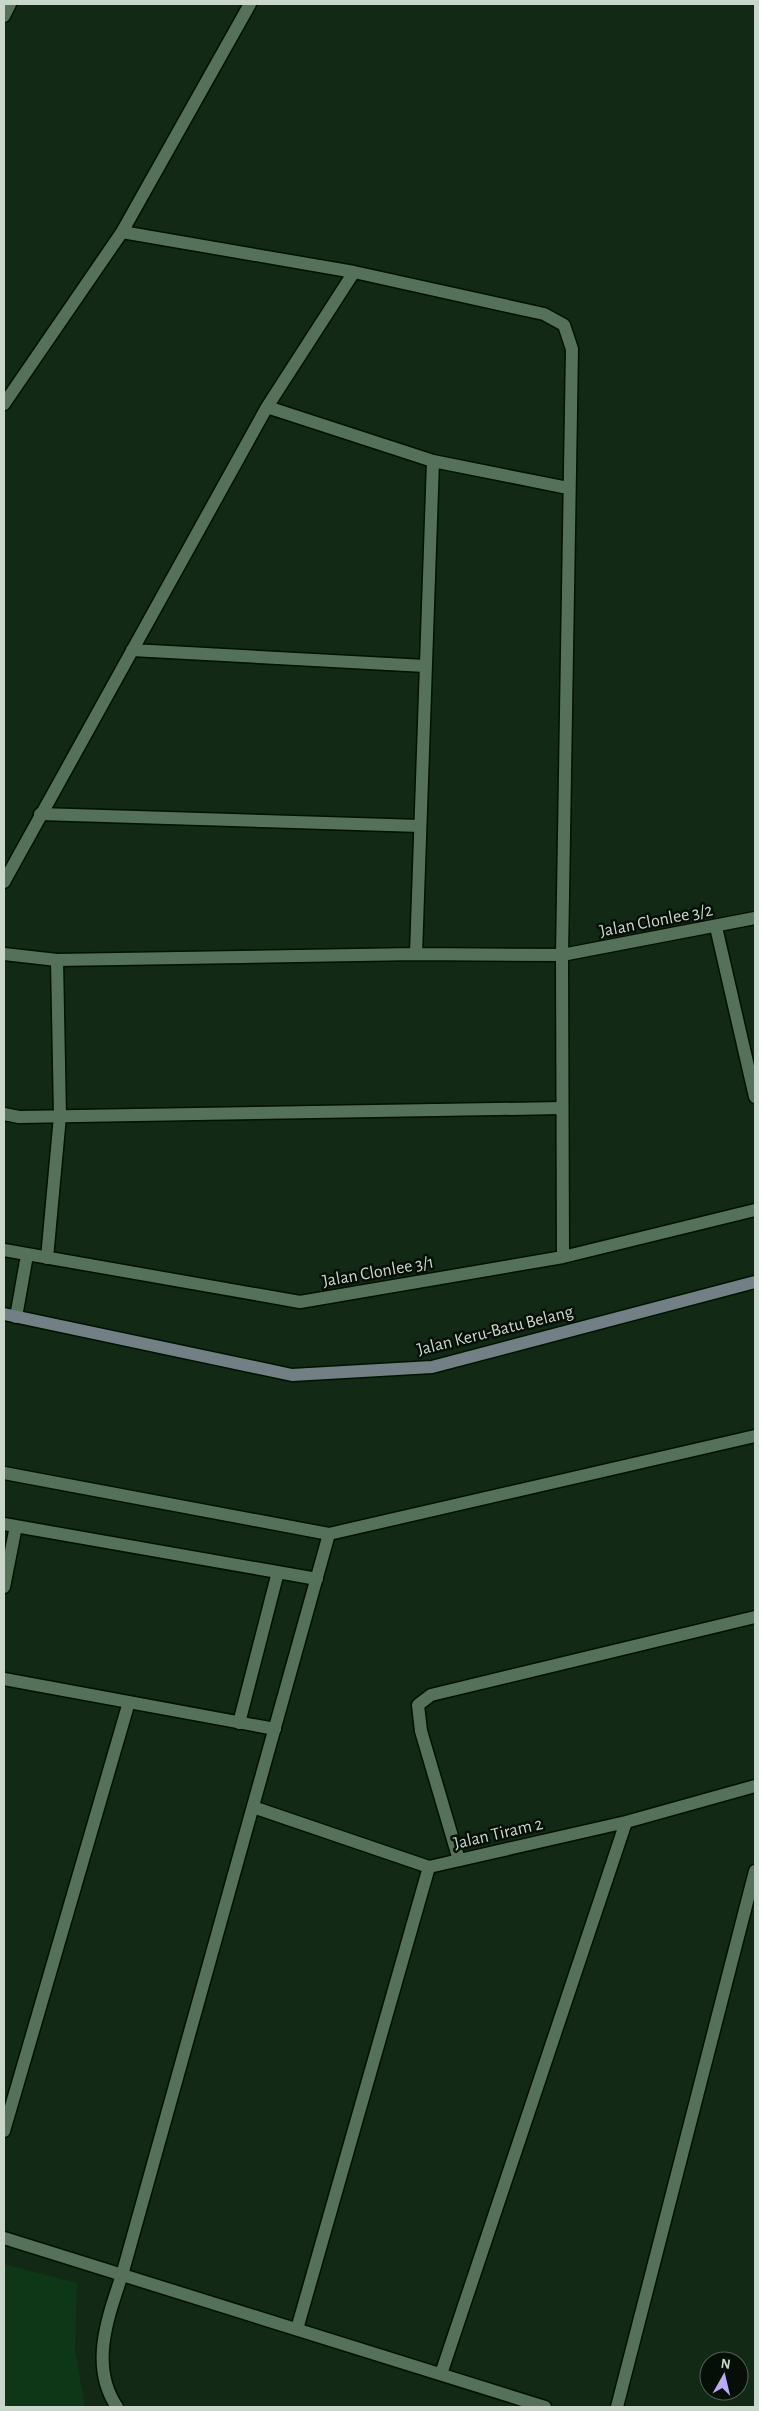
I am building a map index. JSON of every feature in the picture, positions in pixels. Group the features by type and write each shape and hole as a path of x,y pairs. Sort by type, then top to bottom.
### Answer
{"street":[{"path":"4,16 10,4"},
{"path":"4,404 122,232 250,4"},
{"path":"122,232 354,272 544,314 564,325 572,350 568,488 562,955 563,1257"},
{"path":"4,882 267,407 354,272"},
{"path":"267,407 433,461 568,488"},
{"path":"416,954 433,461"},
{"path":"132,650 425,666"},
{"path":"40,814 420,826"},
{"name":"Jalan Clonlee 3/2","path":"4,954 57,960 416,954 562,955 755,918"},
{"path":"716,927 751,1058 755,1097"},
{"path":"47,1258 60,1116 57,960"},
{"path":"4,1114 18,1117 562,1108"},
{"name":"Jalan Clonlee 3/1","path":"4,1250 300,1302 563,1257 755,1210"},
{"path":"10,1316 27,1255"},
{"name":"Jalan Keru-Batu Belang","path":"10,1316 292,1375 432,1367 755,1282"},
{"path":"4,1473 330,1534 755,1436"},
{"path":"4,1587 10,1525 317,1579"},
{"path":"116,2407 101,2374 106,2322 122,2275 330,1534"},
{"path":"239,1723 278,1572"},
{"path":"459,1860 421,1732 418,1705 431,1695 755,1617"},
{"path":"4,1679 276,1729"},
{"path":"4,2131 129,1702"},
{"name":"Jalan Tiram 2","path":"429,1867 626,1822 755,1786"},
{"path":"253,1807 429,1867 297,2329"},
{"path":"441,2374 626,1822"},
{"path":"617,2407 755,1871"},
{"path":"4,2238 545,2407"}],"green space":[{"path":"4,2264 77,2283 75,2350 85,2407 4,2407"}]}
